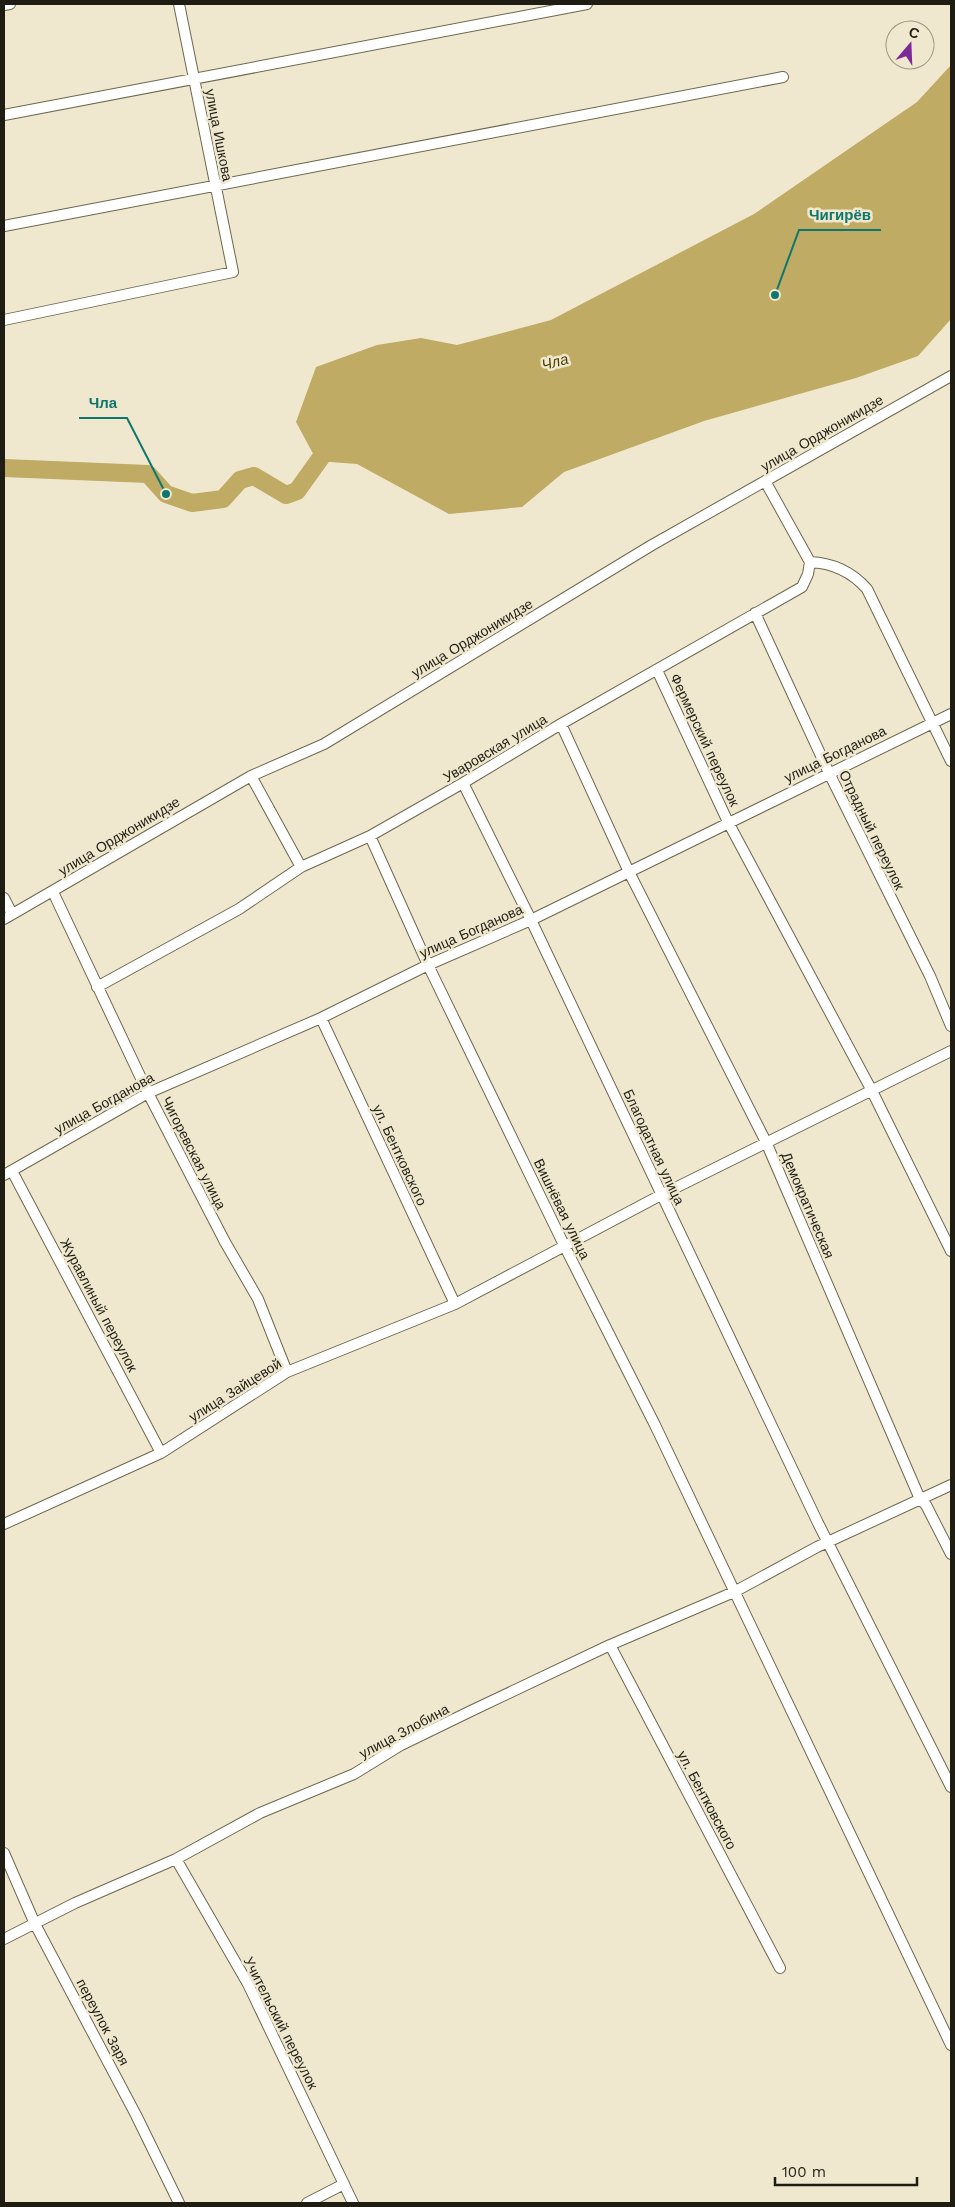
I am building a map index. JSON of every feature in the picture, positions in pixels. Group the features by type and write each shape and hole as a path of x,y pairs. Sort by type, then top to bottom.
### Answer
{"street":[{"path":"4,5 10,4"},
{"name":"улица Ишкова","path":"4,320 233,272 179,4"},
{"path":"4,115 586,4"},
{"path":"4,226 215,184 783,77"},
{"name":"улица Орджоникидзе","path":"8,916 53,892 186,812 251,776 324,744 652,545 951,376"},
{"path":"765,481 810,562 839,568 856,577 867,589 951,761"},
{"name":"Уваровская улица","path":"97,987 239,910 301,867 370,836 561,724 802,587 808,574 810,562"},
{"name":"Отрадный переулок","path":"755,613 829,773 930,976 951,1026"},
{"name":"Фермерский переулок","path":"657,670 728,822 872,1091 951,1251"},
{"name":"улица Богданова","path":"8,1173 148,1093 321,1018 428,965 531,920 951,714"},
{"name":"Демократическая","path":"561,724 629,872 766,1142 920,1499 926,1505 951,1554"},
{"path":"251,776 301,867"},
{"name":"Благодатная улица","path":"463,783 531,920 818,1523 951,1787"},
{"name":"Вишнёвая улица","path":"370,836 428,965 564,1245 655,1425 951,2045"},
{"name":"Чигоревская улица","path":"53,892 148,1093 225,1242 258,1299 287,1372"},
{"path":"4,898 8,916"},
{"name":"ул. Бентковского","path":"321,1018 455,1304"},
{"name":"улица Зайцевой","path":"4,1524 161,1453 287,1372 455,1304 661,1195 951,1051"},
{"name":"Журавлиный переулок","path":"8,1173 161,1453"},
{"name":"улица Злобина","path":"4,1939 74,1903 176,1859 260,1813 354,1774 401,1745 610,1645 734,1592 818,1546 951,1485"},
{"name":"ул. Бентковского","path":"610,1645 780,1968"},
{"name":"переулок Заря","path":"4,1853 35,1924 136,2114 179,2203"},
{"name":"Учительский переулок","path":"176,1859 248,1984 353,2203"},
{"path":"307,2203 344,2184"}],"water":[{"path":"951,65 951,319 918,356 856,378 704,421 564,472 522,507 449,514 357,464 317,461 296,422 316,367 377,345 421,338 457,345 551,320 754,214 917,102"}],"waterway":[{"name":"Чла","path":"4,468 148,474 166,494 192,503 223,499 240,480 254,476 286,495 297,491 332,442"}],"place":[{"name":"Чигирёв","path":"775,295"},
{"name":"Чла","path":"166,494"}]}
